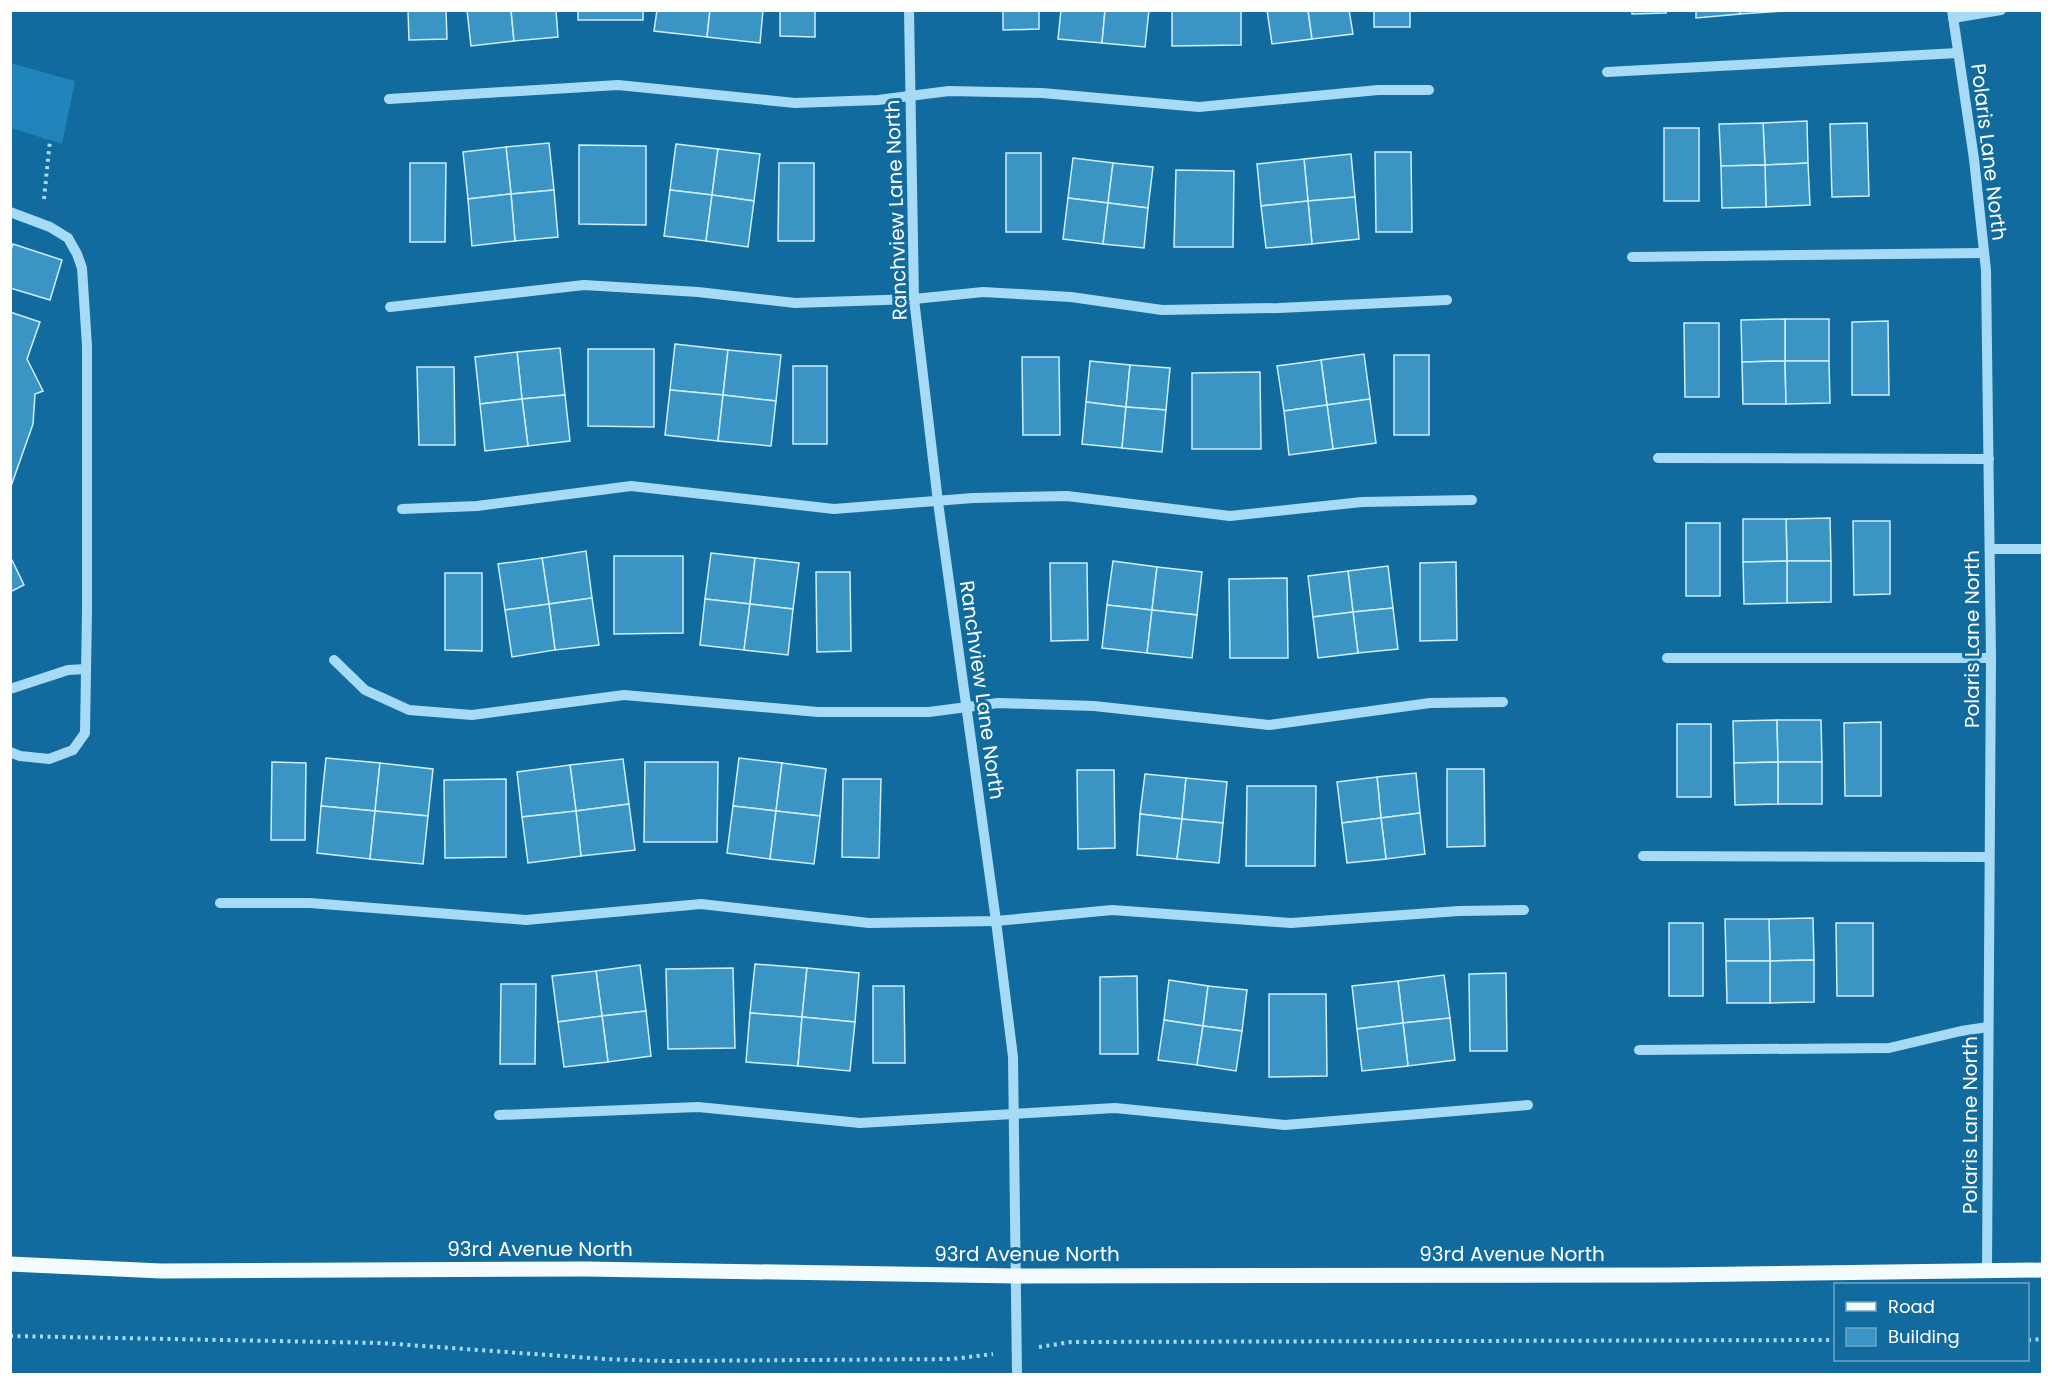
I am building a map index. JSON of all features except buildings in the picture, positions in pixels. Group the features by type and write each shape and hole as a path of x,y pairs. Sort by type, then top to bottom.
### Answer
{"main road":[{"name":"93rd Avenue North","path":"10,1264 161,1271 586,1269 1016,1276 1657,1275 2043,1270"}],"street":[{"name":"Ranchview Lane North","path":"909,10 914,299 938,502 1013,1057 1017,1374"},
{"path":"1952,14 2001,10"},
{"name":"Polaris Lane North","path":"1952,14 1974,159 1986,270 1991,657 1987,1270"},
{"path":"1607,72 1958,53"},
{"path":"389,99 618,85 795,103 910,97 949,91 1042,93 1199,107 1378,90 1429,90"},
{"path":"10,212 42,224 68,238 77,254 82,268 87,357 85,733 73,750 49,759 20,756 10,752"},
{"path":"1632,257 1984,253"},
{"path":"390,307 584,285 698,292 795,303 914,299 994,293 1071,297 1162,309 1279,308 1448,300"},
{"path":"1658,458 1989,459"},
{"path":"402,509 477,506 631,486 834,509 973,498 1067,496 1230,516 1362,502 1472,500"},
{"path":"1990,549 2043,549"},
{"path":"1667,657 1991,657"},
{"path":"334,660 365,690 409,710 472,715 624,695 818,712 928,712 998,703 1094,706 1269,724 1430,703 1503,702"},
{"path":"10,689 68,670 86,669"},
{"path":"1643,856 1989,857"},
{"path":"220,903 310,903 526,920 701,904 869,923 996,921 1112,910 1291,923 1459,911 1524,910"},
{"path":"1639,1050 1889,1048 1988,1027"},
{"path":"499,1115 698,1107 860,1123 1114,1108 1285,1125 1528,1105"}],"path":[{"path":"42,224 50,140"},
{"path":"10,1336 381,1343 604,1359 665,1361 953,1359 1071,1342 1834,1340"}],"shaded area":[{"path":"10,63 75,81 62,144 11,128"}]}
